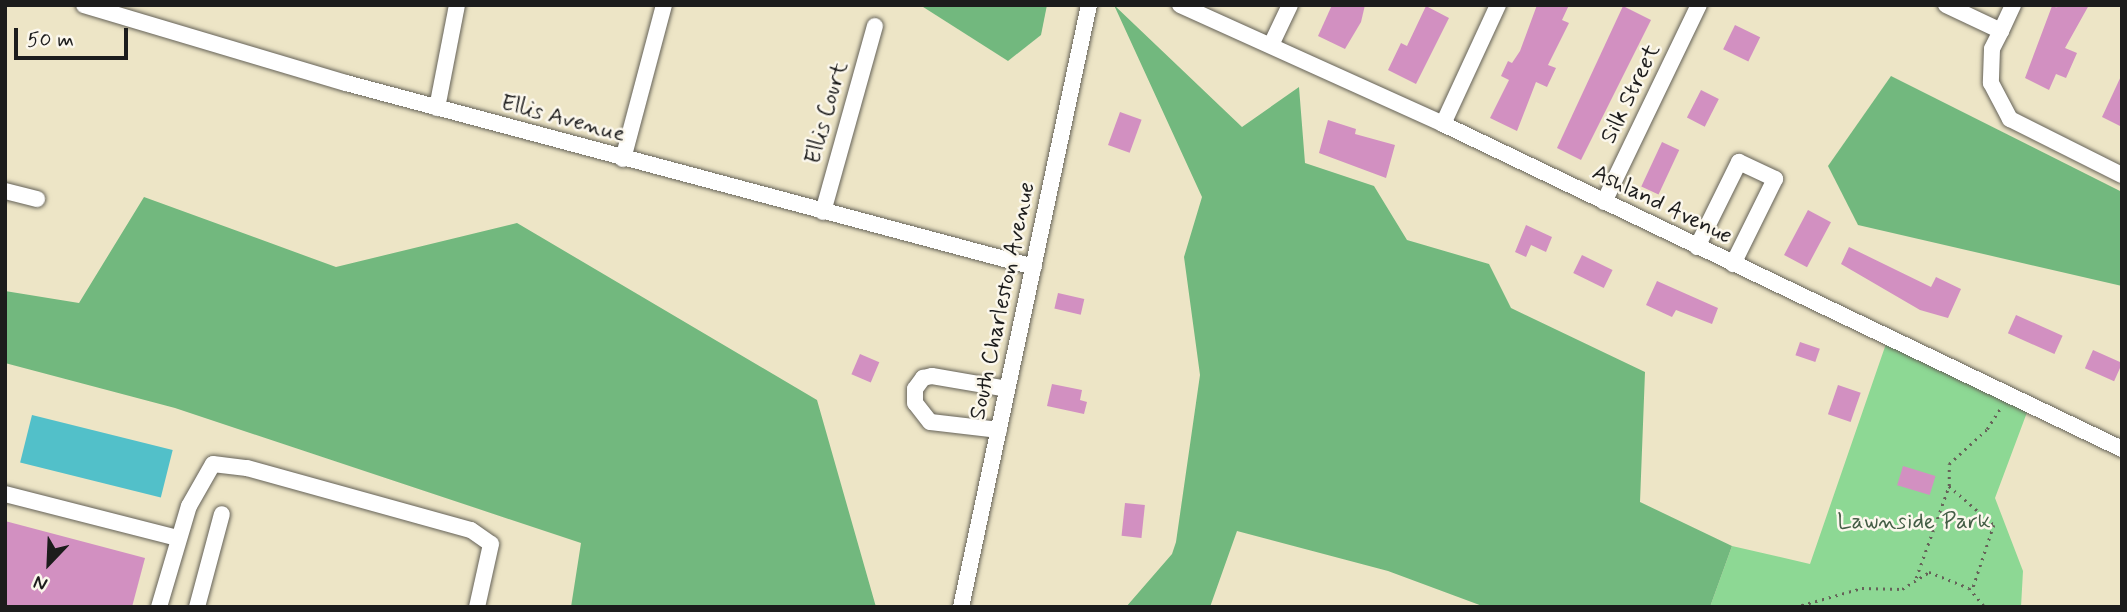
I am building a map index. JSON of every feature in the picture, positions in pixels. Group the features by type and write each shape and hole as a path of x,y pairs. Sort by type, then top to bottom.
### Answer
{"street":[{"name":"Ellis Avenue","path":"84,5 437,108 1034,267"},
{"path":"437,108 457,5"},
{"path":"623,159 664,5"},
{"name":"South Charleston Avenue","path":"961,607 1089,5"},
{"name":"Ashland Avenue","path":"1180,5 1443,124 2122,449"},
{"path":"1271,45 1290,5"},
{"path":"1443,124 1499,5"},
{"name":"Silk Street","path":"1604,202 1699,5"},
{"path":"1946,5 2001,31"},
{"path":"2013,5 1992,49 1991,83 2010,119 2122,175"},
{"name":"Ellis Court","path":"823,212 875,26"},
{"path":"1697,247 1739,162 1775,179 1733,264"},
{"path":"5,191 37,199"},
{"path":"999,430 930,422 915,403 915,389 923,378 932,376 1007,389"},
{"path":"159,607 189,506 213,464 247,468 471,530 491,544 477,607"},
{"path":"5,494 178,538"},
{"path":"197,607 222,514"}],"path":[{"path":"1916,578 1949,486 1949,464 1990,425 2006,395"},
{"path":"1949,486 1994,525 1972,591"},
{"path":"1795,607 1862,588 1902,589 1916,578 1937,573 1972,591 1985,607"}],"green space":[{"path":"920,5 1047,5 1041,35 1008,61"},
{"path":"1114,5 1242,127 1299,87 1305,163 1374,186 1407,240 1489,264 1511,308 1645,372 1640,502 1732,546 1710,607 1485,607 1388,571 1237,531 1210,607 1126,607 1172,554 1176,542 1200,375 1184,257 1202,197"},
{"path":"1891,76 2122,192 2122,286 1858,225 1828,166"},
{"path":"144,197 336,267 517,223 817,400 876,607 571,607 581,543 175,408 5,363 5,291 79,303"},
{"name":"Lawnside Park","path":"1888,338 2029,407 1995,498 2023,571 2021,607 1710,607 1732,546 1810,564"}],"water":[{"path":"32,415 173,450 161,498 20,463"}],"building":[{"path":"1332,5 1365,5 1361,22 1345,49 1318,36"},
{"path":"1537,5 1569,5 1562,20 1569,23 1548,65 1556,68 1547,87 1536,82 1517,131 1490,118 1509,80 1501,76 1508,61 1512,63 1520,51"},
{"path":"2052,5 2089,5 2065,48 2077,53 2066,78 2056,74 2049,90 2025,78 2052,6 2058,8"},
{"path":"1426,6 1449,18 1416,84 1388,70 1401,43 1407,46"},
{"path":"1623,6 1651,20 1581,160 1557,148"},
{"path":"1735,25 1760,37 1748,62 1723,49"},
{"path":"2122,74 2122,127 2102,117"},
{"path":"1701,90 1719,99 1705,127 1687,118"},
{"path":"1120,112 1142,120 1130,153 1108,145"},
{"path":"1328,120 1356,129 1355,134 1395,145 1386,178 1319,153"},
{"path":"1662,142 1679,150 1659,194 1641,186"},
{"path":"1808,210 1831,222 1807,267 1784,255"},
{"path":"1526,225 1552,237 1546,252 1531,245 1526,257 1515,252"},
{"path":"1849,247 1931,287 1936,277 1961,289 1948,318 1920,310 1841,264"},
{"path":"1582,255 1613,270 1604,288 1573,273"},
{"path":"1657,281 1718,308 1712,324 1676,310 1672,317 1646,305"},
{"path":"1058,293 1084,299 1081,315 1054,309"},
{"path":"2016,315 2063,336 2054,354 2008,333"},
{"path":"1800,342 1820,349 1815,362 1795,355"},
{"path":"2093,350 2122,363 2114,381 2085,368"},
{"path":"860,354 879,362 871,382 851,374"},
{"path":"1052,384 1082,390 1080,400 1087,402 1084,414 1047,406"},
{"path":"1838,385 1861,393 1851,422 1828,414"},
{"path":"1903,466 1936,476 1930,495 1897,485"},
{"path":"1125,503 1145,505 1141,538 1122,536"},
{"path":"5,521 145,558 132,607 5,607"}]}
